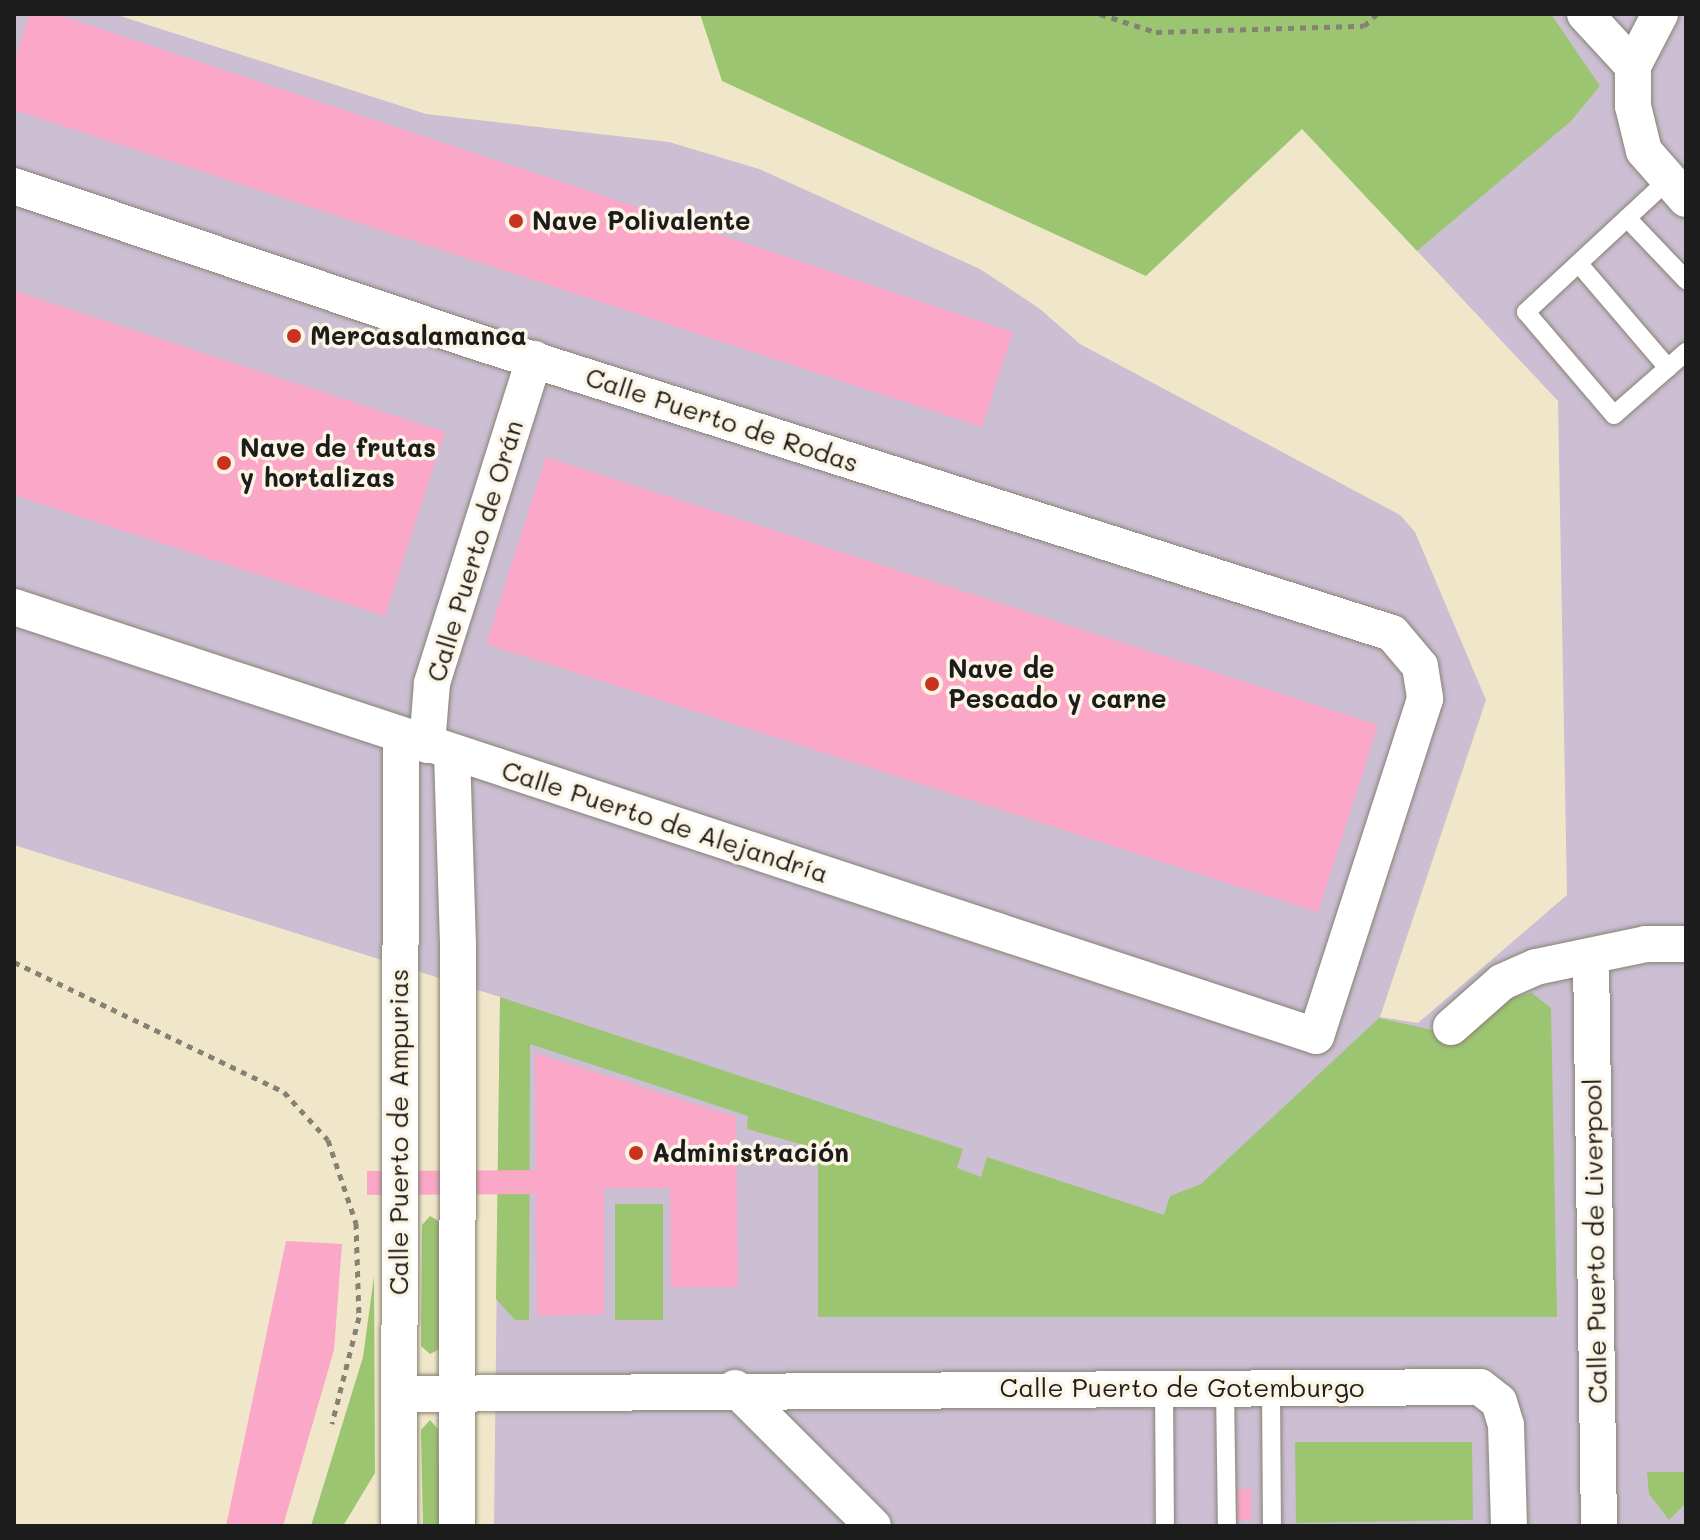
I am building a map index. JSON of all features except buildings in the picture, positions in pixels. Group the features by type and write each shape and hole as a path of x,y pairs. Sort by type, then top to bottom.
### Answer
{"street":[{"path":"1585,14 1633,66"},
{"path":"1660,14 1633,66 1633,106 1644,151 1677,189"},
{"name":"Calle Puerto de Rodas","path":"14,186 534,359 1392,633 1420,666 1425,699 1316,1036"},
{"name":"Calle Puerto de Orán","path":"427,746 432,683 534,359"},
{"name":"Calle Puerto de Alejandría","path":"14,607 427,746 1316,1036"},
{"path":"427,746 458,946 457,1526"},
{"name":"Calle Puerto de Ampurias","path":"399,1526 400,1394 427,746"},
{"path":"1451,1027 1502,982 1536,967 1646,944 1686,944"},
{"name":"Calle Puerto de Liverpool","path":"1591,956 1599,1526"},
{"name":"Calle Puerto de Gotemburgo","path":"400,1394 735,1388 1480,1387 1499,1402 1506,1425 1509,1526"},
{"path":"735,1388 873,1526"}],"lane":[{"path":"1677,189 1627,218 1526,312 1614,415 1686,352"},
{"path":"1627,218 1686,280"},
{"path":"1579,264 1668,368"},
{"path":"1164,1388 1165,1526"},
{"path":"1225,1388 1227,1526"},
{"path":"1271,1388 1272,1526"}],"path":[{"path":"1100,14 1156,32 1364,26 1377,14"},
{"path":"14,962 284,1092 328,1140 356,1223 359,1317 332,1424"}],"shaded area":[{"name":"Mercasalamanca","path":"14,14 114,14 426,114 669,142 759,169 980,269 1040,309 1080,344 1400,515 1415,532 1486,700 1380,1017 1418,1023 1567,895 1558,401 1302,128 1424,14 1686,14 1686,1526 494,1526 500,997 14,845"}],"green space":[{"path":"700,14 1551,14 1600,86 1571,121 1417,251 1302,129 1146,276 722,81"},
{"path":"1532,993 1551,1008 1557,1317 818,1317 818,1149 747,1129 748,1116 530,1044 529,1320 515,1320 496,1299 500,997 963,1149 957,1168 981,1177 987,1157 1164,1215 1170,1196 1201,1184 1379,1018 1467,1038 1511,998"},
{"path":"615,1204 663,1204 663,1320 615,1320"},
{"path":"430,1216 440,1222 440,1349 430,1354 421,1346 422,1225"},
{"path":"374,1276 375,1473 343,1526 311,1526 363,1357"},
{"path":"430,1420 438,1429 440,1526 423,1526 421,1430"},
{"path":"1295,1442 1472,1442 1473,1520 1296,1523"},
{"path":"1647,1472 1686,1472 1686,1503 1669,1520 1649,1494"}],"place":[{"name":"Nave Polivalente","path":"516,221"},
{"name":"Mercasalamanca","path":"294,336"},
{"name":"Nave de frutas y hortalizas","path":"224,463"},
{"name":"Nave de Pescado y carne","path":"932,684"},
{"name":"Administración","path":"636,1153"}]}
